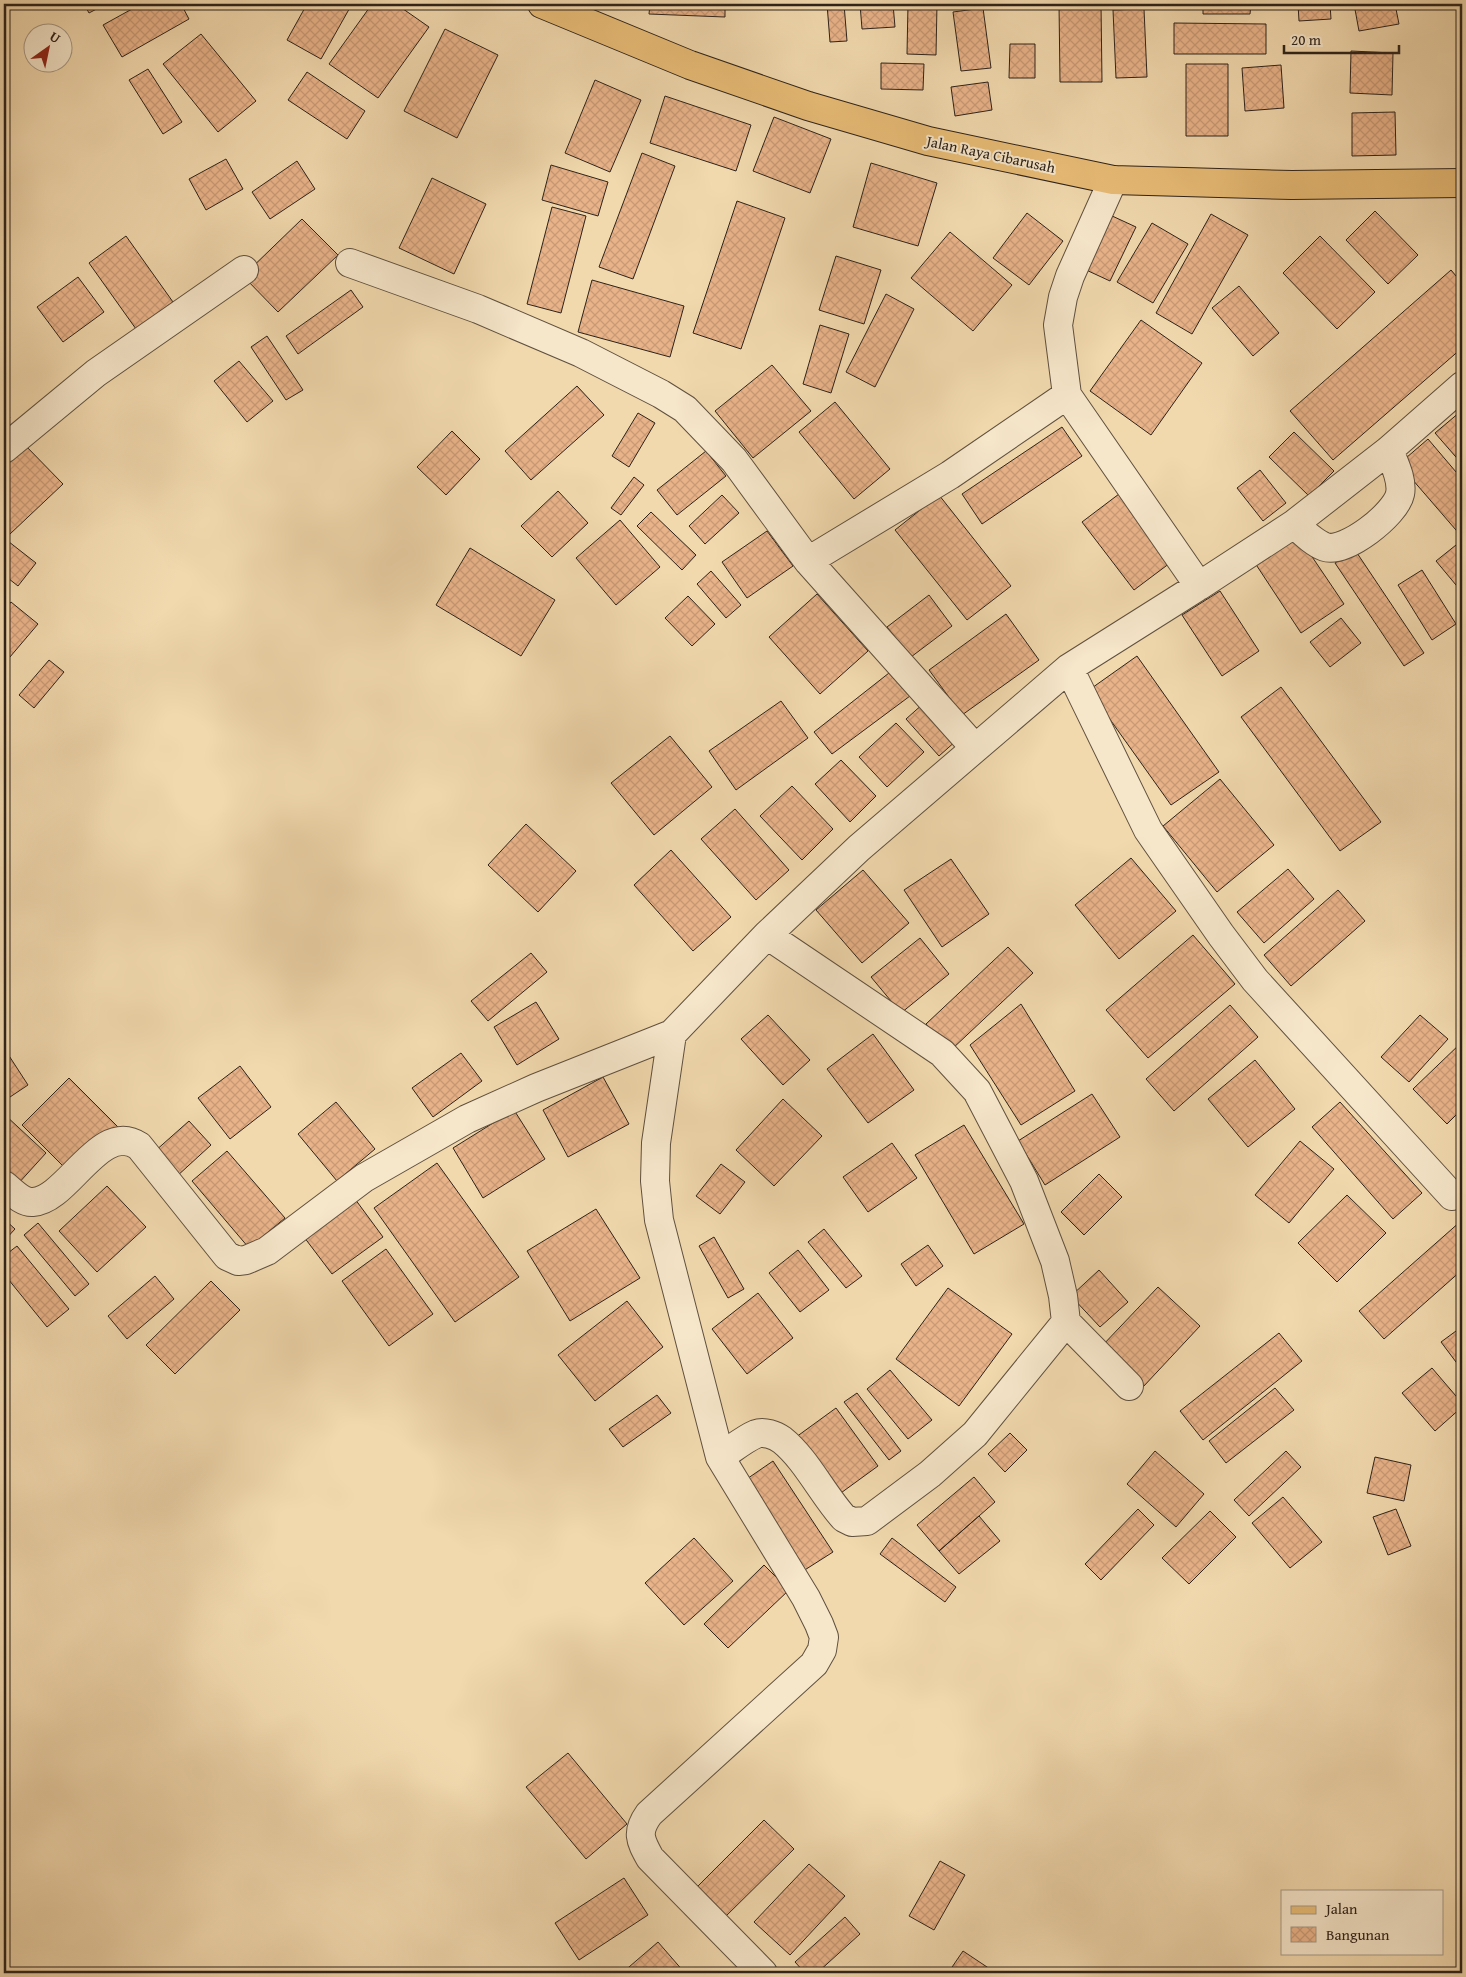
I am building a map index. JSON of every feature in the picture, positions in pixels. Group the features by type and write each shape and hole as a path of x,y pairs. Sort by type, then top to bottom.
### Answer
{"main road":[{"name":"Jalan Raya Cibarusah","path":"542,4 690,65 808,106 928,141 1113,180 1292,185 1462,183"}],"street":[{"path":"1113,180 1070,276 1058,325 1067,396 1199,586"},
{"path":"350,263 486,312 581,353 661,394 685,409 734,460 808,561 975,748"},
{"path":"4,449 108,364 244,270"},
{"path":"4,1185 23,1200 34,1202 55,1190 105,1146 121,1139 131,1140 139,1146 227,1256 238,1261 246,1260 267,1251 364,1178 467,1119 536,1088 672,1034 767,935 858,848 1069,668 1294,524 1389,450 1462,386"},
{"path":"808,561 950,475 1067,396"},
{"path":"1294,524 1320,544 1331,548 1349,542 1374,527 1397,502 1400,493 1400,481 1389,450"},
{"path":"1069,668 1148,830 1221,935 1255,980 1452,1196"},
{"path":"767,935 942,1053 977,1091 1024,1181 1054,1261 1063,1296 1066,1322 1129,1386"},
{"path":"672,1034 656,1142 655,1180 659,1220 720,1457 806,1598 824,1637 822,1650 814,1664 649,1814 642,1823 640,1832 643,1845 650,1858 763,1973"},
{"path":"720,1457 756,1434 774,1435 782,1440 800,1461 844,1518 852,1522 867,1521 930,1474 975,1434 1066,1322"}],"building":[{"path":"84,4 106,4 89,13"},
{"path":"141,4 181,4 189,19 122,57 103,25"},
{"path":"307,4 352,4 321,59 287,40"},
{"path":"372,4 396,4 429,27 378,98 329,64"},
{"path":"650,4 725,4 725,17 649,14"},
{"path":"747,4 791,4 792,5 748,9"},
{"path":"827,4 844,4 847,41 830,42"},
{"path":"860,4 893,4 895,27 862,29"},
{"path":"908,4 937,4 936,55 907,54"},
{"path":"1059,4 1101,4 1102,82 1060,82"},
{"path":"1203,4 1251,4 1250,14 1203,14"},
{"path":"1298,4 1330,4 1331,19 1299,21"},
{"path":"1354,4 1395,4 1399,24 1359,31"},
{"path":"983,8 991,68 961,71 953,12"},
{"path":"1144,9 1147,77 1116,78 1113,10"},
{"path":"1174,23 1266,24 1266,54 1174,54"},
{"path":"445,29 498,55 457,138 404,111"},
{"path":"201,34 256,101 218,132 163,64"},
{"path":"1010,44 1035,44 1035,78 1009,78"},
{"path":"1351,51 1393,53 1392,95 1350,93"},
{"path":"881,63 924,64 923,90 881,89"},
{"path":"1186,64 1228,64 1228,136 1186,136"},
{"path":"1281,65 1284,108 1245,111 1242,68"},
{"path":"148,69 182,122 163,134 129,80"},
{"path":"307,72 365,111 347,139 288,100"},
{"path":"595,80 641,100 610,172 565,153"},
{"path":"988,82 992,110 955,116 951,87"},
{"path":"665,96 751,125 736,171 650,143"},
{"path":"1395,112 1396,155 1352,156 1352,113"},
{"path":"774,117 831,139 810,193 753,171"},
{"path":"642,153 675,166 633,279 599,267"},
{"path":"226,159 243,189 206,210 189,179"},
{"path":"297,161 315,189 270,219 252,192"},
{"path":"871,163 937,183 918,246 853,227"},
{"path":"551,165 608,182 598,216 542,200"},
{"path":"432,178 486,204 454,274 399,248"},
{"path":"737,201 785,218 741,349 693,333"},
{"path":"552,207 586,216 561,313 527,304"},
{"path":"1375,211 1418,255 1388,284 1346,240"},
{"path":"1027,213 1063,241 1029,285 993,258"},
{"path":"1211,214 1248,235 1192,334 1156,313"},
{"path":"1110,215 1136,227 1110,281 1084,269"},
{"path":"302,219 338,255 278,312 243,276"},
{"path":"1152,223 1188,244 1153,303 1117,282"},
{"path":"950,232 1012,285 973,331 911,278"},
{"path":"126,236 173,302 136,329 89,263"},
{"path":"1320,236 1375,292 1337,329 1283,273"},
{"path":"836,256 881,270 864,324 819,310"},
{"path":"1451,270 1462,283 1462,348 1333,460 1290,411"},
{"path":"78,277 104,312 63,342 37,307"},
{"path":"592,280 684,306 670,357 578,332"},
{"path":"1239,286 1279,333 1253,356 1212,308"},
{"path":"351,290 363,307 298,354 286,336"},
{"path":"886,294 914,309 875,387 846,372"},
{"path":"1141,320 1202,363 1151,435 1090,391"},
{"path":"820,325 849,334 831,393 803,384"},
{"path":"267,336 303,390 286,400 251,347"},
{"path":"239,361 273,401 247,422 214,381"},
{"path":"772,365 811,411 753,458 715,411"},
{"path":"577,386 604,415 531,480 505,451"},
{"path":"835,402 890,469 854,499 799,432"},
{"path":"4,409 10,418 4,422"},
{"path":"1460,412 1462,414 1462,464 1435,433"},
{"path":"638,413 655,423 629,467 612,456"},
{"path":"1062,427 1082,456 982,524 962,494"},
{"path":"452,431 480,459 446,495 417,467"},
{"path":"1294,432 1334,471 1309,496 1269,457"},
{"path":"1428,439 1462,479 1462,537 1399,464"},
{"path":"24,444 63,484 10,534 4,527 4,463"},
{"path":"706,451 726,476 677,515 657,490"},
{"path":"1260,470 1286,503 1263,521 1237,488"},
{"path":"634,477 644,485 621,515 611,508"},
{"path":"558,491 588,523 552,557 521,526"},
{"path":"1119,494 1170,563 1134,590 1082,522"},
{"path":"722,495 739,513 705,544 689,526"},
{"path":"939,495 1011,586 967,620 895,530"},
{"path":"651,512 696,555 682,570 637,526"},
{"path":"620,520 660,567 616,605 576,558"},
{"path":"767,531 793,566 747,598 722,562"},
{"path":"1296,533 1344,604 1301,633 1253,560"},
{"path":"4,538 36,563 18,586 4,575"},
{"path":"1456,545 1462,553 1461,591 1436,561"},
{"path":"470,548 555,600 521,656 436,605"},
{"path":"1355,550 1424,653 1404,666 1335,563"},
{"path":"1422,570 1456,624 1432,640 1398,585"},
{"path":"711,571 741,605 726,618 697,584"},
{"path":"1220,591 1259,651 1222,676 1182,615"},
{"path":"817,594 868,651 820,694 769,637"},
{"path":"929,595 952,626 911,657 887,627"},
{"path":"688,596 715,624 692,646 665,618"},
{"path":"11,602 38,624 4,664 4,611"},
{"path":"1006,614 1039,660 962,715 929,670"},
{"path":"1341,618 1361,643 1330,667 1310,642"},
{"path":"1137,656 1219,772 1171,805 1089,690"},
{"path":"49,660 64,672 34,708 19,695"},
{"path":"889,673 910,696 832,754 814,732"},
{"path":"1281,687 1381,822 1340,851 1241,717"},
{"path":"781,701 808,738 736,790 709,751"},
{"path":"924,703 957,740 939,756 906,719"},
{"path":"896,723 924,752 887,787 859,757"},
{"path":"670,736 712,787 654,835 611,783"},
{"path":"841,760 876,796 850,822 815,784"},
{"path":"1220,779 1274,845 1217,892 1163,826"},
{"path":"792,786 833,829 802,860 760,816"},
{"path":"735,809 789,870 756,900 701,839"},
{"path":"526,824 576,871 538,912 488,865"},
{"path":"671,850 731,917 693,951 634,885"},
{"path":"1131,858 1176,911 1119,959 1075,905"},
{"path":"951,859 989,914 942,947 904,890"},
{"path":"1288,869 1314,899 1264,943 1237,912"},
{"path":"863,870 909,923 862,963 816,910"},
{"path":"1338,890 1365,921 1291,986 1264,955"},
{"path":"1193,935 1235,984 1148,1058 1106,1010"},
{"path":"920,938 949,974 901,1013 871,977"},
{"path":"1008,947 1033,973 951,1050 926,1024"},
{"path":"531,953 547,972 488,1021 471,1001"},
{"path":"536,1002 559,1039 517,1065 494,1027"},
{"path":"1021,1004 1075,1091 1021,1125 970,1045"},
{"path":"1230,1005 1258,1037 1174,1111 1146,1079"},
{"path":"768,1015 810,1060 783,1085 741,1039"},
{"path":"1420,1015 1448,1039 1409,1082 1381,1057"},
{"path":"873,1034 914,1090 868,1123 827,1069"},
{"path":"1462,1042 1462,1109 1447,1124 1413,1089"},
{"path":"4,1048 28,1085 4,1101"},
{"path":"461,1053 482,1081 433,1117 412,1088"},
{"path":"1255,1060 1295,1109 1248,1147 1208,1099"},
{"path":"240,1066 271,1107 230,1139 198,1098"},
{"path":"603,1077 629,1124 568,1157 543,1110"},
{"path":"69,1078 118,1127 71,1174 22,1125"},
{"path":"1092,1094 1120,1137 1045,1185 1018,1141"},
{"path":"783,1099 822,1136 774,1186 736,1150"},
{"path":"336,1102 375,1149 337,1181 298,1134"},
{"path":"1340,1102 1422,1193 1393,1219 1312,1127"},
{"path":"514,1110 545,1159 483,1198 453,1148"},
{"path":"4,1114 46,1153 17,1185 4,1173"},
{"path":"189,1121 211,1145 176,1177 154,1152"},
{"path":"964,1125 1024,1224 974,1254 915,1155"},
{"path":"1300,1141 1334,1169 1289,1223 1255,1195"},
{"path":"892,1143 917,1178 868,1212 843,1177"},
{"path":"227,1151 285,1218 249,1248 192,1181"},
{"path":"437,1163 519,1277 455,1322 374,1208"},
{"path":"721,1164 745,1182 720,1214 696,1196"},
{"path":"1099,1174 1122,1197 1084,1235 1061,1212"},
{"path":"107,1186 146,1227 97,1272 59,1231"},
{"path":"1347,1195 1386,1233 1337,1282 1298,1243"},
{"path":"355,1199 383,1237 332,1274 304,1237"},
{"path":"596,1209 640,1278 570,1321 527,1251"},
{"path":"4,1219 15,1229 4,1241"},
{"path":"1461,1221 1462,1270 1384,1339 1359,1311"},
{"path":"38,1223 89,1284 75,1296 24,1235"},
{"path":"824,1229 862,1276 846,1288 808,1242"},
{"path":"714,1237 744,1289 728,1298 699,1246"},
{"path":"928,1245 943,1266 916,1286 901,1264"},
{"path":"17,1246 69,1309 47,1327 4,1274 4,1256"},
{"path":"386,1249 433,1314 389,1346 342,1281"},
{"path":"798,1250 829,1290 800,1312 769,1273"},
{"path":"1099,1270 1128,1302 1100,1327 1071,1296"},
{"path":"155,1276 174,1299 127,1339 108,1316"},
{"path":"211,1281 240,1310 175,1374 146,1345"},
{"path":"1158,1287 1200,1326 1143,1387 1101,1347"},
{"path":"948,1288 1012,1334 959,1406 896,1359"},
{"path":"758,1293 793,1338 747,1374 712,1329"},
{"path":"627,1301 663,1347 595,1401 558,1355"},
{"path":"1456,1331 1462,1339 1462,1370 1441,1342"},
{"path":"1279,1333 1302,1361 1203,1440 1180,1411"},
{"path":"1432,1368 1462,1403 1462,1407 1435,1431 1402,1393"},
{"path":"890,1370 932,1420 908,1439 867,1389"},
{"path":"1275,1388 1294,1410 1226,1463 1209,1441"},
{"path":"857,1393 901,1451 889,1460 844,1402"},
{"path":"657,1395 671,1413 623,1447 609,1429"},
{"path":"836,1408 878,1466 834,1498 792,1440"},
{"path":"1010,1433 1027,1450 1005,1472 988,1454"},
{"path":"1155,1451 1204,1494 1176,1527 1127,1484"},
{"path":"1286,1451 1301,1467 1249,1516 1234,1500"},
{"path":"1375,1457 1411,1465 1404,1501 1367,1493"},
{"path":"773,1461 833,1552 800,1573 741,1483"},
{"path":"974,1477 995,1502 939,1551 917,1525"},
{"path":"1283,1497 1322,1542 1290,1568 1252,1523"},
{"path":"1138,1509 1154,1525 1101,1580 1085,1564"},
{"path":"1396,1509 1411,1546 1388,1555 1373,1517"},
{"path":"1210,1511 1236,1537 1189,1584 1162,1558"},
{"path":"979,1516 1000,1541 959,1574 939,1551"},
{"path":"694,1538 733,1581 684,1625 645,1583"},
{"path":"892,1538 956,1587 945,1602 880,1554"},
{"path":"764,1565 789,1590 728,1648 704,1624"},
{"path":"568,1753 627,1824 586,1859 526,1787"},
{"path":"764,1820 794,1849 723,1919 694,1890"},
{"path":"940,1861 965,1875 934,1930 909,1916"},
{"path":"809,1864 845,1896 790,1955 754,1922"},
{"path":"624,1878 648,1915 579,1960 555,1923"},
{"path":"845,1917 860,1934 817,1973 805,1973 795,1962"},
{"path":"658,1942 683,1973 622,1973"},
{"path":"963,1951 996,1973 948,1973"},
{"path":"853,1968 857,1973 847,1973"}]}
